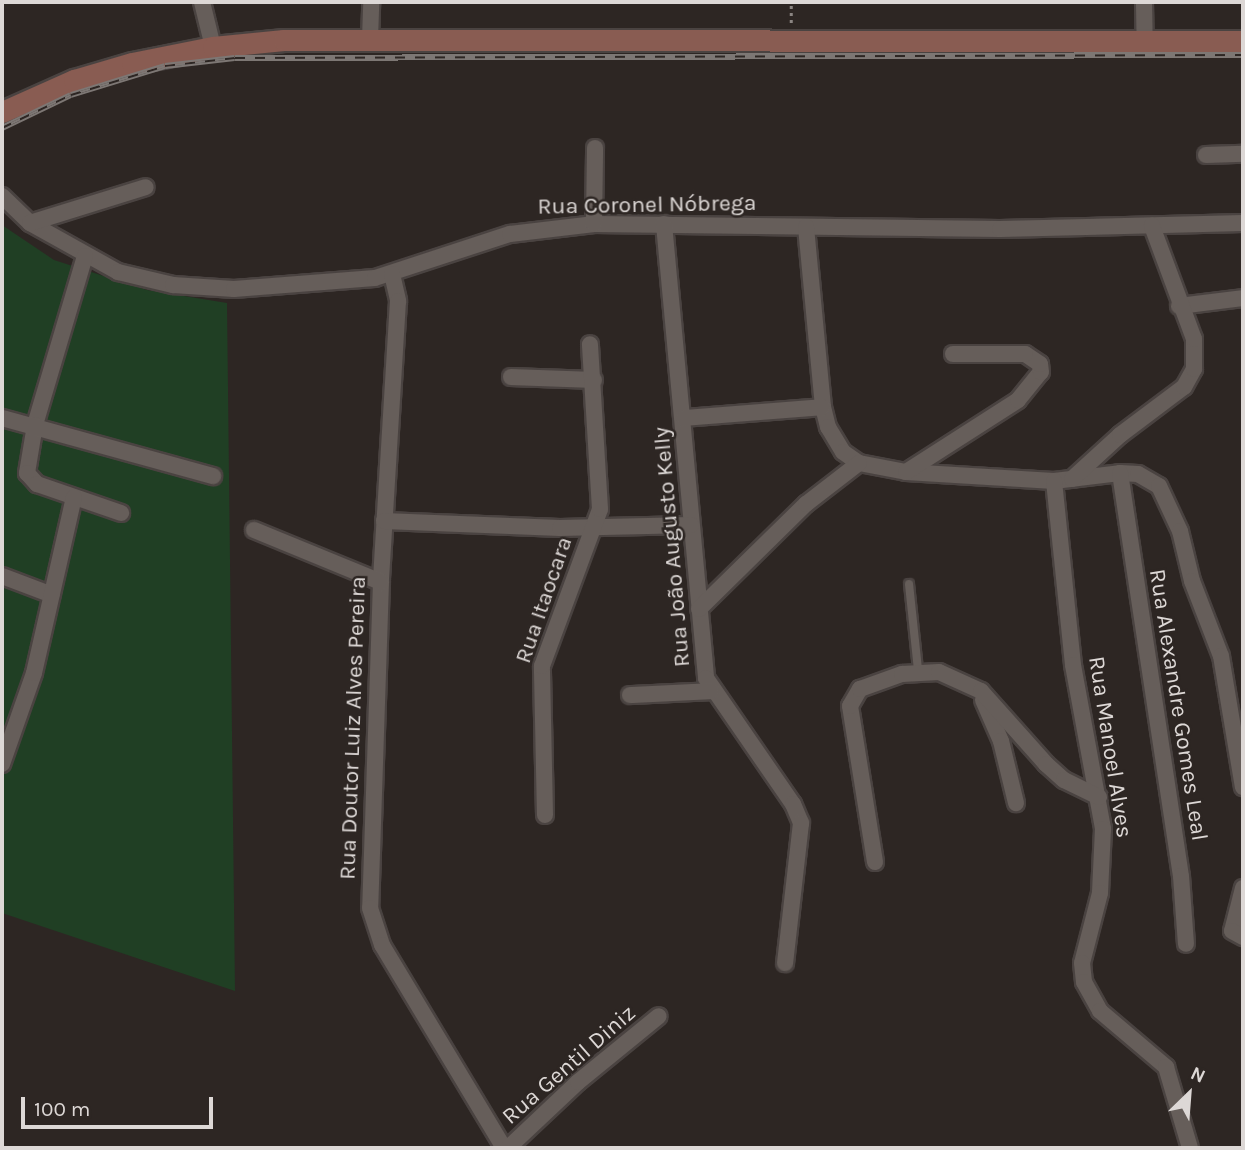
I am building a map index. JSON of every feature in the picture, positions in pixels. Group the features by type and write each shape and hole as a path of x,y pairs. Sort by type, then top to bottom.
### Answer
{"main road":[{"path":"2,112 97,73 213,47 370,39 1243,41"}],"street":[{"path":"202,2 213,47"},
{"path":"370,2 370,39"},
{"path":"1144,2 1145,41"},
{"path":"594,224 595,148"},
{"path":"1206,155 1243,154"},
{"path":"30,223 146,187"},
{"name":"Rua Coronel Nóbrega","path":"2,196 30,223 85,257 146,281 209,287 276,287 392,274 510,234 594,224 806,227 1152,226 1243,223"},
{"name":"Rua João Augusto Kelly","path":"664,224 684,418 704,666 711,691 793,804 801,823 785,963"},
{"path":"1072,479 1120,435 1184,387 1197,355 1152,226"},
{"path":"806,227 823,407 835,441 859,463 906,472 1054,481 1120,473 1150,479 1166,496 1221,656 1243,787"},
{"path":"85,257 34,425 27,473 37,484 121,513"},
{"name":"Rua Doutor Luiz Alves Pereira","path":"392,274 398,301 384,521 369,887 374,927 506,1148"},
{"path":"1179,306 1243,298"},
{"name":"Rua Itaocara","path":"545,815 542,666 594,527 601,497 590,344"},
{"path":"906,472 1018,400 1041,372 1040,364 1025,354 953,354"},
{"path":"511,377 594,380"},
{"path":"684,418 823,407"},
{"path":"2,418 213,476"},
{"path":"699,609 760,555 806,505 859,463"},
{"name":"Rua Alexandre Gomes Leal","path":"1120,473 1181,876 1186,944"},
{"name":"Rua Manoel Alves","path":"1054,481 1073,665 1099,797 1103,857 1097,908 1082,962 1084,982 1100,1011 1166,1067 1190,1148"},
{"path":"2,764 34,673 74,497"},
{"path":"384,521 594,527 691,525"},
{"path":"254,530 381,582"},
{"path":"2,576 52,595"},
{"path":"875,862 851,698 882,680 918,670 957,678 981,691 1046,764 1064,780 1099,797"},
{"path":"630,695 711,691"},
{"path":"981,691 1001,741 1016,803"},
{"path":"1243,888 1233,931 1243,937"},
{"name":"Rua Gentil Diniz","path":"506,1148 578,1082 659,1016"}],"lane":[{"path":"909,584 918,670"}],"path":[{"path":"791,2 791,41"}],"green space":[{"path":"2,225 54,260 147,290 227,303 235,991 2,913"}],"railway":[{"path":"2,128 71,95 165,66 235,58 1243,55"}]}
